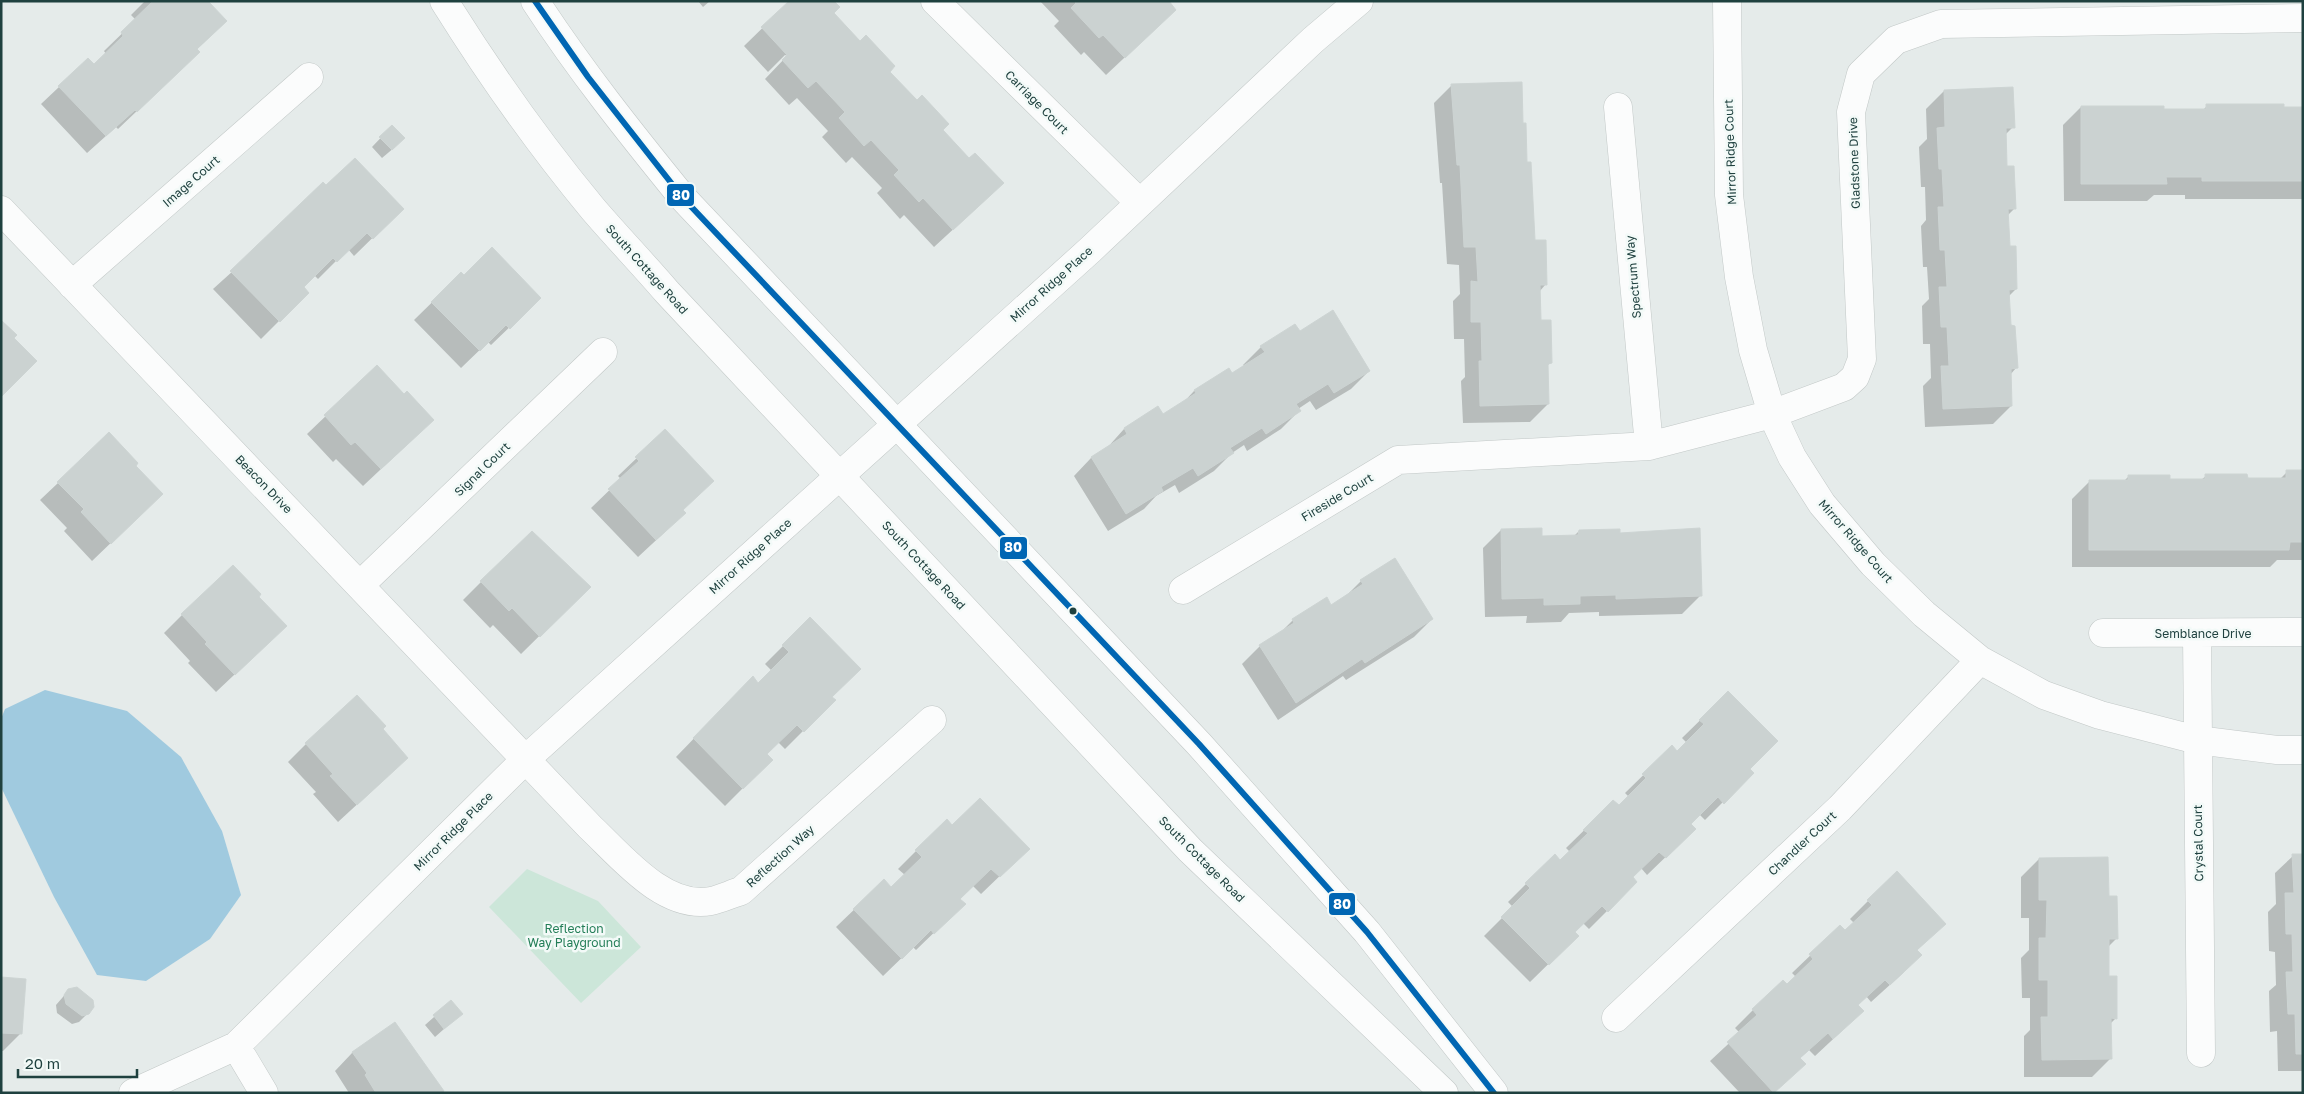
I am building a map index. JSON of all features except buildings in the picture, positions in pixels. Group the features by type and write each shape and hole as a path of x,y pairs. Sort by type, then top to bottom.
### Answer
{"street":[{"name":"South Cottage Road","path":"444,1 467,38 526,121 593,208 667,292 1190,850 1444,1093"},
{"path":"535,1 563,44 621,121 684,198 1199,744 1367,932 1494,1093"},
{"name":"Carriage Court","path":"935,1 1140,203"},
{"name":"Mirror Ridge Place","path":"134,1093 236,1046 527,758 1140,203 1314,40 1359,1"},
{"name":"Mirror Ridge Court","path":"1727,1 1729,196 1739,277 1753,350 1772,414 1792,458 1822,504 1873,564 1924,614 1980,660 2044,695 2090,712 2197,740 2277,750 2303,750"},
{"name":"Gladstone Drive","path":"1772,414 1844,387 1855,377 1862,359 1851,112 1861,74 1896,40 1940,24 2272,10 2303,18"},
{"name":"Image Court","path":"72,285 309,77"},
{"name":"Spectrum Way","path":"1618,107 1649,446"},
{"name":"Beacon Drive","path":"1,210 527,758"},
{"name":"Signal Court","path":"360,585 603,352"},
{"path":"1649,446 1772,414"},
{"name":"Fireside Court","path":"1183,590 1398,460 1649,446"},
{"name":"Semblance Drive","path":"2103,633 2303,632"},
{"name":"Crystal Court","path":"2197,634 2201,1052"},
{"name":"Chandler Court","path":"1616,1018 1840,808 1980,660"},
{"name":"Reflection Way","path":"527,758 590,827 645,879 676,899 710,902 740,891 932,720"},
{"path":"236,1046 264,1093"}],"green space":[{"name":"Reflection Way Playground","path":"527,869 598,901 641,947 581,1003 489,907"}],"water":[{"path":"45,690 127,711 181,757 222,831 241,895 210,939 146,981 97,975 54,897 1,787 1,719 5,709"}],"transit line":[{"name":"80","path":"535,1 588,77 683,198 1199,744 1367,932 1494,1093"}]}
